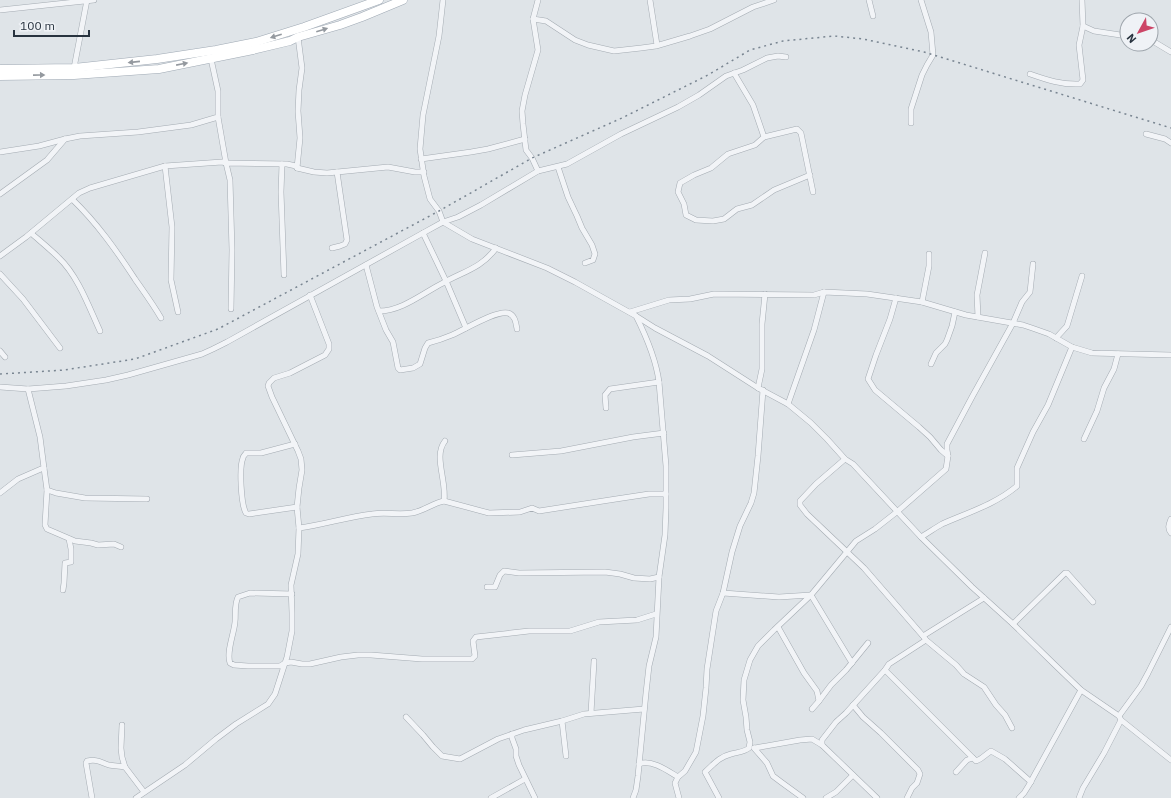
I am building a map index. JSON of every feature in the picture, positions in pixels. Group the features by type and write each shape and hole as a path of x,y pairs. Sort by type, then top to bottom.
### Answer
{"main road":[{"path":"0,68 74,68 157,59 216,50 256,42 310,25 379,0"},
{"path":"0,76 74,75 159,69 290,41 298,37 340,25 403,0"},
{"path":"157,59 159,69"}],"street":[{"path":"0,10 94,0"},
{"path":"443,0 439,36 423,114 420,149 430,199 439,211 443,222 472,239 547,268 575,282 630,312 655,328 708,356 760,389 788,404 827,439 845,459 853,464 921,537 1081,690 1120,718 1171,760"},
{"path":"538,0 533,20 538,50 523,106 523,124 526,150 532,158 538,171"},
{"path":"650,0 657,45"},
{"path":"533,20 546,21 575,40 588,45 614,51 657,45 690,36 710,29 753,7 774,0"},
{"path":"869,0 873,16"},
{"path":"911,123 911,109 922,75 933,55 931,32 921,0"},
{"path":"1030,74 1070,85 1080,84 1083,80 1079,46 1083,26 1082,0"},
{"path":"74,68 87,1"},
{"path":"1083,26 1094,31 1119,35"},
{"path":"297,168 300,138 298,111 299,90 302,68 298,37"},
{"path":"1159,45 1171,52"},
{"path":"0,387 28,389 66,386 106,380 202,354 227,342 443,222 458,217 481,205 538,171 567,164 621,134 683,104 726,76 767,58 778,56 786,57"},
{"path":"211,59 218,91 218,117 230,180 232,250 231,309"},
{"path":"734,73 753,105 764,137"},
{"path":"0,152 39,146 80,136 138,132 191,125 218,117"},
{"path":"810,175 774,190 752,205 737,209 724,219 713,221 696,220 686,215 684,204 678,192 680,183 694,174 711,168 728,154 755,144 764,137 798,129 801,133 810,175 813,192"},
{"path":"1146,134 1164,139 1171,143"},
{"path":"421,158 488,149 525,138"},
{"path":"0,194 47,160 65,139"},
{"path":"0,256 79,193 90,188 165,166 226,163 282,164 296,166 297,168 314,172 327,173 388,167 415,172 424,172"},
{"path":"282,164 281,192 284,275"},
{"path":"165,166 172,227 171,280 178,312"},
{"path":"558,167 568,197 595,254 593,260 585,263"},
{"path":"332,248 345,244 347,240 337,172"},
{"path":"72,199 88,214 109,240 153,304 160,318"},
{"path":"30,233 60,258 71,273 82,291 100,331"},
{"path":"423,233 466,328"},
{"path":"379,311 384,311 402,305 446,281 468,272 492,254 496,248"},
{"path":"978,318 977,295 985,253"},
{"path":"922,302 929,266 929,254"},
{"path":"718,798 705,772 719,759 731,754 746,751 749,748 750,742 743,700 744,680 750,660 758,646 811,595 856,541 875,530 946,469 948,456 947,444 1013,323 1022,302 1030,292 1033,264"},
{"path":"366,265 379,311 386,330 393,342 398,368 400,370 413,368 420,364 428,343 452,335 484,319 506,313 510,314 513,316 517,328"},
{"path":"0,274 23,299 60,348"},
{"path":"1056,338 1067,326 1082,276"},
{"path":"630,312 669,300 690,299 714,294 814,295 824,292 867,294 922,302 978,318 1013,323 1049,334 1072,347 1092,352 1171,355"},
{"path":"788,404 814,330 824,292"},
{"path":"679,798 675,783 678,777 682,775 696,752 699,739 707,669 716,611 723,593 732,552 740,526 754,493 758,456 762,334 765,294"},
{"path":"136,798 185,765 236,724 268,704 275,694 288,658 292,631 291,585 298,554 299,528 297,507 302,470 301,459 295,444 268,386 274,378 290,373 325,354 329,349 329,344 310,295"},
{"path":"896,298 868,380 875,390 920,427 948,456"},
{"path":"931,364 936,353 947,340 955,312"},
{"path":"633,798 636,790 640,764 649,666 656,637 658,577 665,535 666,494 664,433 657,369 648,341 636,316"},
{"path":"921,537 942,525 1009,493 1017,486 1017,468 1033,432 1048,405 1072,347"},
{"path":"0,351 5,357"},
{"path":"1084,439 1097,411 1104,388 1114,369 1118,354"},
{"path":"606,408 605,394 610,389 659,382"},
{"path":"28,389 40,437 47,490 45,525 48,530 69,539 98,545 114,544 121,548"},
{"path":"512,455 561,451 633,437 664,433"},
{"path":"444,501 440,450 445,441"},
{"path":"295,444 261,453 246,453 242,459 241,471 243,507 246,513 249,514 297,507"},
{"path":"845,459 816,484 800,501 800,505 807,514 864,568 925,638 964,674 984,688 1005,715 1012,728"},
{"path":"0,493 18,479 44,468"},
{"path":"47,490 85,498 146,499"},
{"path":"299,528 312,527 372,514 411,513 421,511 444,501 489,513 520,512 532,508 539,511 649,494 666,494"},
{"path":"1171,518 1168,526 1171,533"},
{"path":"63,590 64,563 71,562 69,539"},
{"path":"487,587 495,587 500,575 504,571 519,573 605,572 634,578 650,579 658,577"},
{"path":"1012,624 1065,573 1067,573 1093,602"},
{"path":"292,594 250,593 238,597 229,656 230,663 234,665 280,666 291,662 310,664 358,655 422,659 472,659 475,656 473,641 476,637 528,631 570,632 600,622 637,620 656,614"},
{"path":"723,593 779,597 811,595"},
{"path":"811,595 852,663"},
{"path":"822,745 822,740 836,722 889,664 984,598"},
{"path":"778,627 809,682 816,691 819,701"},
{"path":"1079,798 1083,788 1104,753 1120,718 1141,686 1171,627"},
{"path":"812,709 868,643"},
{"path":"591,714 594,661"},
{"path":"885,670 976,761 991,751 1005,759 1031,782"},
{"path":"1019,798 1024,794 1031,782 1081,690"},
{"path":"853,705 863,717 882,733 918,770 920,774 917,783 912,788 907,798"},
{"path":"406,717 432,747 442,756 460,759 498,739 524,730 584,714 644,709"},
{"path":"562,721 566,756"},
{"path":"122,725 121,748 125,767 144,792"},
{"path":"512,734 516,749 516,756 525,779 535,798"},
{"path":"749,746 755,748 812,739 822,745 877,798"},
{"path":"755,748 767,763 774,776 803,798"},
{"path":"956,772 967,760 973,758"},
{"path":"92,798 86,763 87,761 98,760 108,764 125,767"},
{"path":"640,764 650,764 678,777"},
{"path":"826,798 836,792 854,775"},
{"path":"491,798 525,779"}],"railway":[{"path":"0,374 64,370 135,359 218,329 439,211 532,158 622,118 708,75 750,50 783,41 834,36 863,39 924,52 1171,128"}]}
